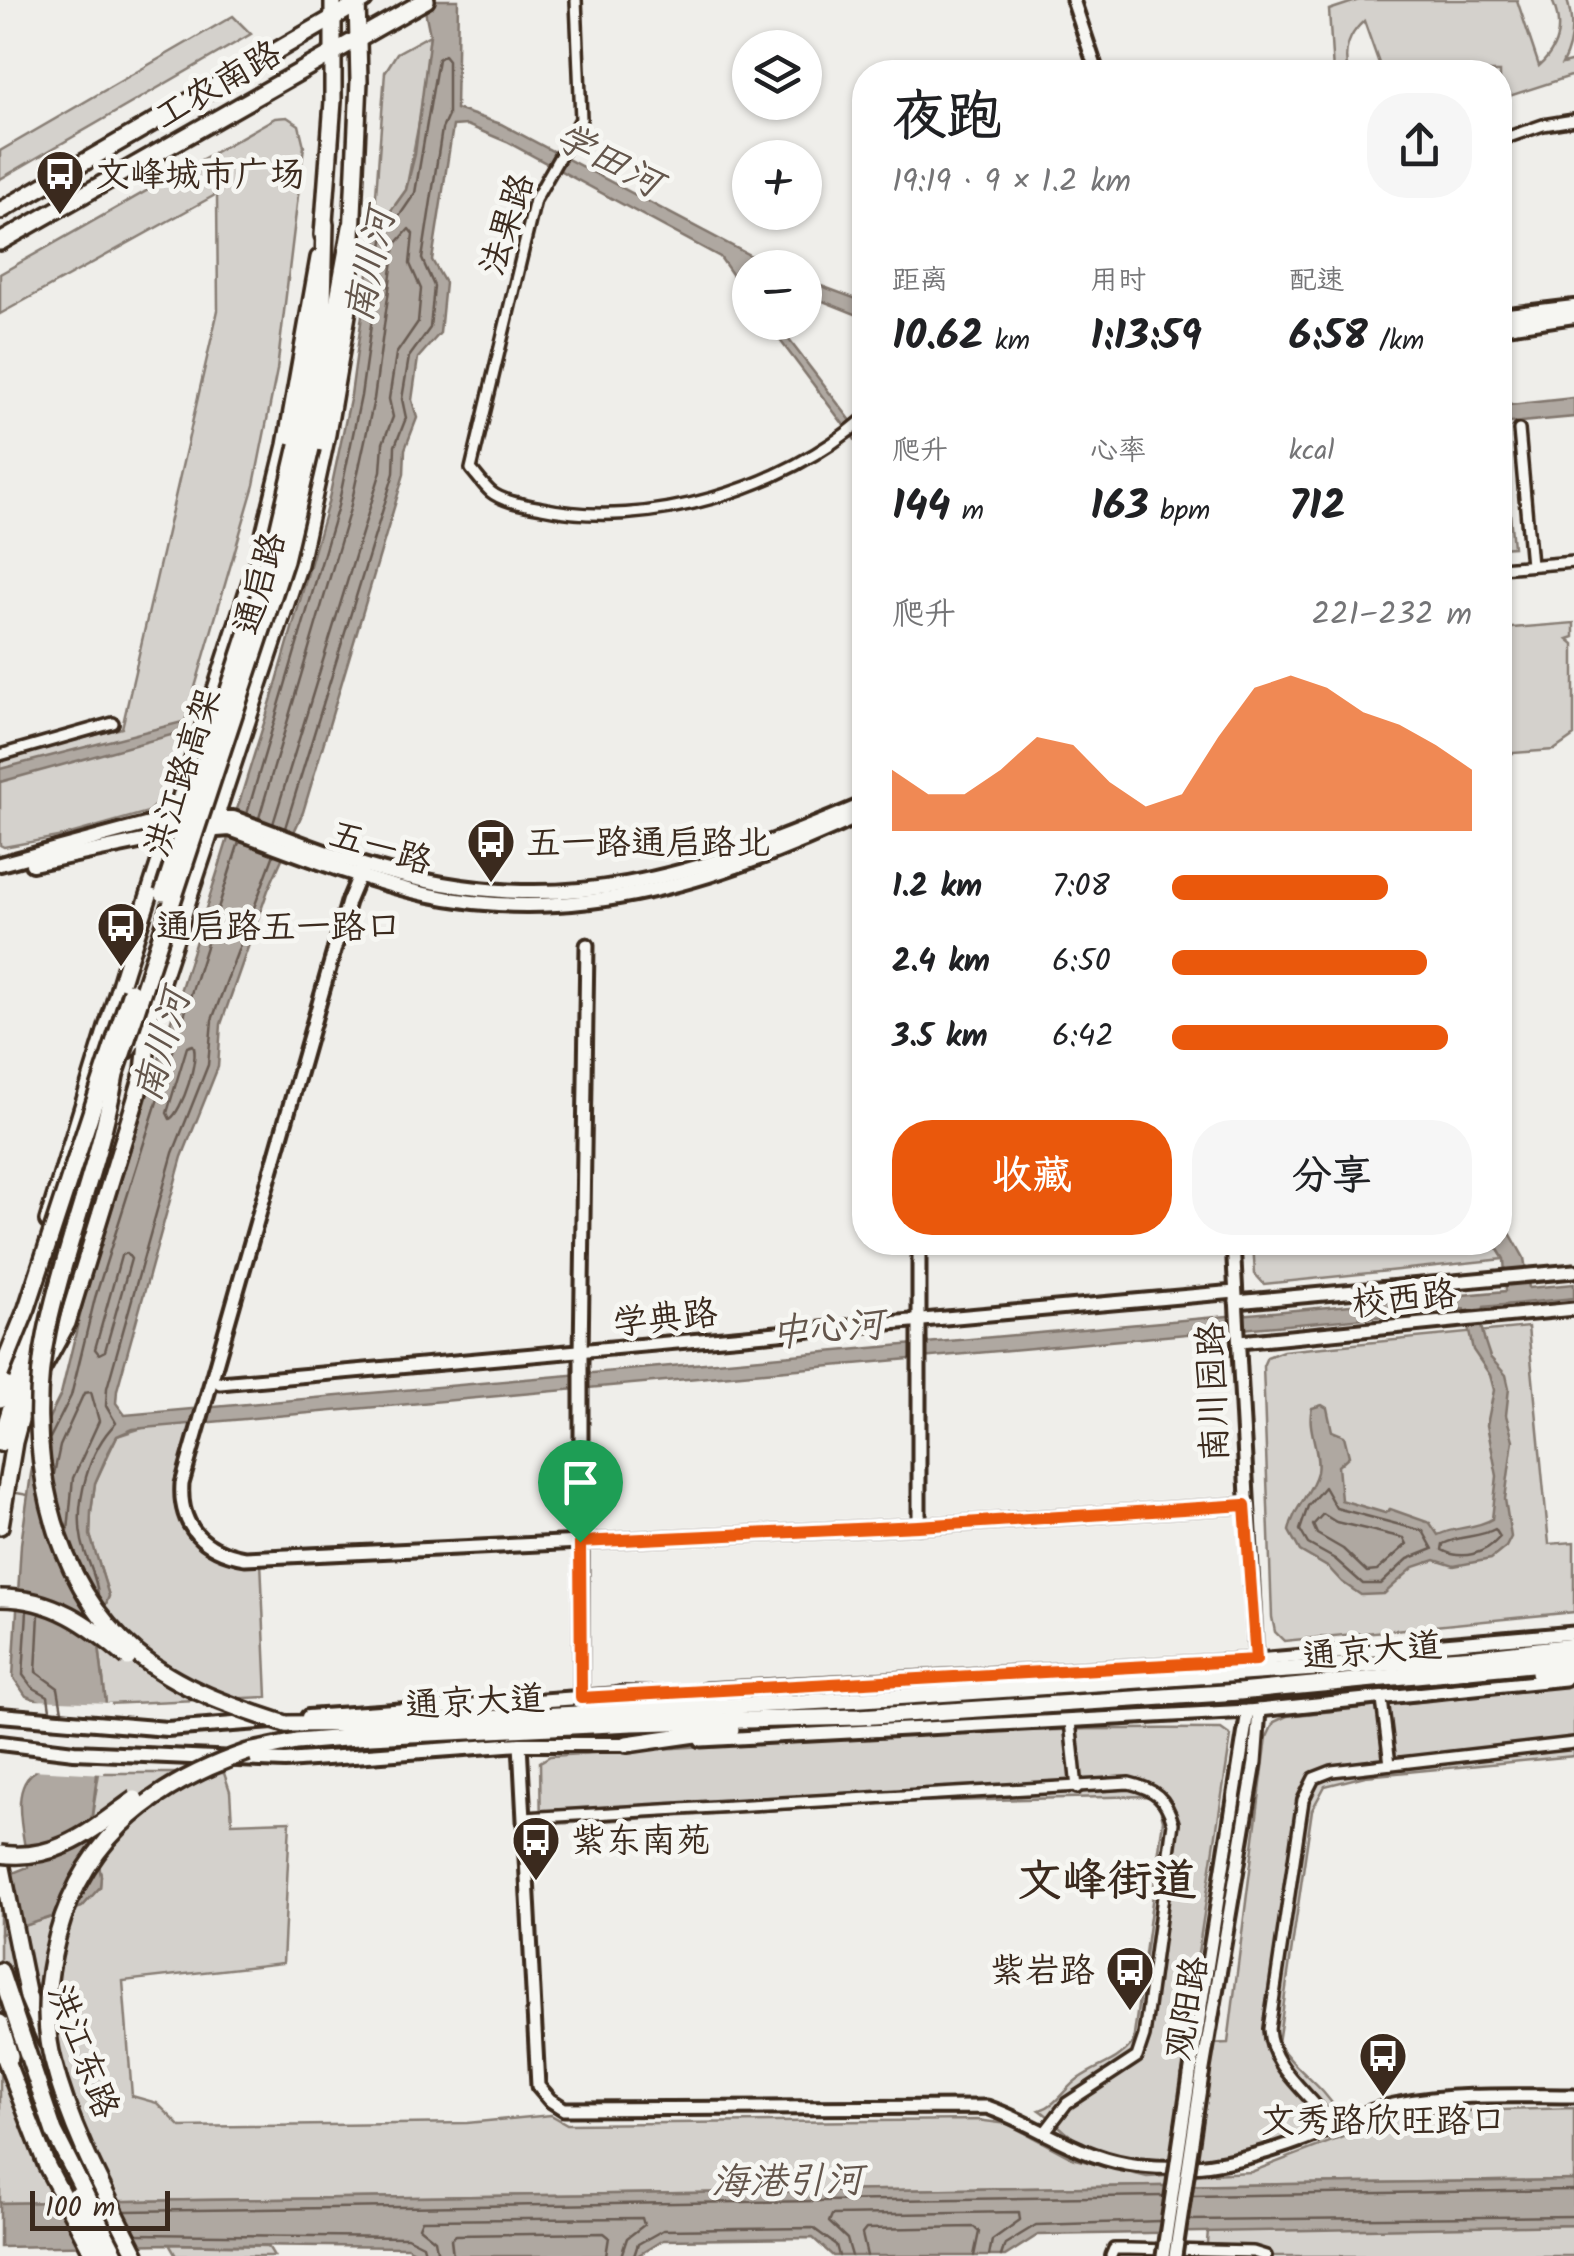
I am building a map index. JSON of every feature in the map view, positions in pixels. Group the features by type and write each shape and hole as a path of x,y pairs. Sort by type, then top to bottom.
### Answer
{"main road":[{"name":"通启路","path":"0,1383 258,560 278,482 326,224 333,0"},
{"name":"通启路","path":"0,1526 22,1414 72,1222 124,1060 150,1014 298,564 343,352 359,1"},
{"name":"工农南路","path":"0,211 359,1"},
{"name":"工农南路","path":"0,242 420,3"},
{"name":"洪江路高架","path":"0,1398 305,447 321,322 326,224"},
{"name":"洪江路高架","path":"0,1443 115,1075 284,560 351,227"},
{"path":"1512,314 1574,306"},
{"path":"1512,324 1574,316"},
{"name":"五一路","path":"362,869 488,890 591,890 670,877 732,859 852,809"},
{"name":"五一路","path":"0,868 149,824 172,828 232,824 424,894 526,905 624,898 730,870 852,819"},
{"path":"22,1414 32,1386 67,1324 144,1071 150,1014"},
{"path":"115,1075 106,1125 62,1265 46,1335 37,1405 38,1436 51,1508 65,1552 90,1598 110,1628 135,1653 186,1687 286,1724"},
{"path":"0,1375 27,1308"},
{"path":"0,1598 41,1602 66,1612 163,1683 203,1704 246,1718 286,1724"},
{"path":"1480,1664 1574,1634"},
{"path":"1480,1664 1574,1646"},
{"path":"1480,1664 1574,1660"},
{"path":"1480,1664 1574,1675"},
{"name":"通京大道","path":"286,1724 859,1717 1480,1664"},
{"name":"通京大道","path":"248,1752 324,1740 863,1699 1480,1664"},
{"path":"620,1695 863,1699"},
{"name":"通京大道","path":"0,1715 117,1728 167,1729 620,1695"},
{"path":"627,1744 859,1717"},
{"name":"通京大道","path":"0,1743 114,1754 286,1761 520,1744 627,1744"},
{"path":"0,1856 40,1854 69,1845 181,1770 203,1760 248,1752"},
{"path":"140,2256 78,2133 52,2060 47,2011 57,1936 79,1880 95,1854 134,1811 180,1779 248,1752"},
{"name":"洪江东路","path":"0,1856 12,1933 28,1997 106,2185 140,2256"},
{"path":"0,1971 54,2132 117,2256"},
{"path":"0,2007 51,2148 99,2256"},
{"name":"洪江东路","path":"0,2023 65,2194 99,2256"},
{"path":"0,2046 47,2166 99,2256"}],"street":[{"name":"法果路","path":"576,0 581,119 535,200 471,469 493,494 561,512 651,510 732,494 840,440 852,429"},
{"path":"1073,0 1092,60"},
{"path":"1512,136 1542,125 1574,120"},
{"path":"1519,430 1532,566"},
{"path":"1512,567 1574,562"},
{"path":"0,754 114,723"},
{"path":"362,869 342,922 188,1459 181,1498 185,1516 192,1531 213,1550 245,1558 918,1526 1245,1505"},
{"path":"581,1698 580,1354 587,945"},
{"path":"918,1526 919,1255"},
{"name":"南川园路","path":"1233,1255 1256,1660"},
{"name":"校西路","path":"1236,1300 1574,1271"},
{"name":"学典路","path":"220,1383 580,1354 920,1320 1236,1300"},
{"name":"校西路","path":"1239,1338 1574,1309"},
{"path":"620,1695 1256,1660 1574,1634"},
{"path":"627,1744 1254,1710 1382,1700 1574,1675"},
{"path":"1382,1700 1390,1764"},
{"name":"观阳路","path":"1164,2256 1254,1710"},
{"path":"1070,1721 1078,1788"},
{"path":"520,1744 538,2086 564,2109 987,2107 1024,2119 1089,2154 1130,2164 1217,2164 1260,2156 1364,2113 1401,2103 1574,2096"},
{"path":"1333,2127 1318,2103 1274,2059 1270,2048 1269,2029 1303,1800 1314,1778 1332,1771 1574,1744"},
{"path":"524,1818 1129,1783 1146,1787 1168,1806 1173,1823 1144,2036 1137,2057 1068,2103 1044,2133"},
{"name":"观阳路","path":"1174,2256 1196,2075"},
{"path":"1111,2256 1114,2249 1266,2256"}],"shaded area":[{"path":"1359,0 1517,0 1539,66 1558,35 1552,0 1567,0 1571,32 1562,64 1574,61 1574,75 1512,95 1512,60 1378,60 1364,21 1348,44 1346,60 1332,60 1329,10"},
{"path":"233,16 251,34 0,179 0,151"},
{"path":"430,35 423,102 406,190 373,236 385,72 397,53"},
{"path":"287,117 299,125 304,146 277,370 254,485 163,797 148,812 63,836 4,847 0,845 0,760 122,728 218,310 217,194 0,314 0,274 275,118"},
{"path":"1574,623 1574,637 1568,639 1574,644 1574,736 1554,750 1512,753 1512,628"},
{"path":"1254,1255 1502,1255 1504,1259 1264,1284 1255,1274"},
{"path":"1528,1327 1549,1544 1574,1542 1574,1612 1284,1641 1275,1632 1272,1617 1263,1366 1267,1357 1283,1351"},
{"path":"192,1423 181,1466 179,1503 206,1549 261,1561 267,1697 106,1704 98,1638 109,1596 90,1535 95,1483 117,1436 145,1427"},
{"path":"1574,1685 1574,1756 1365,1776 1325,1786 1312,1810 1278,2043 1337,2111 1348,2110 1280,2143 1238,2156 1168,2160 1121,2155 1076,2140 1040,2110 1133,2043 1163,1820 1159,1804 1148,1796 909,1802 554,1824 541,1835 540,1762 550,1756 969,1732 1221,1729 1231,1736 1184,2045 1228,2043 1267,1737 1274,1722 1287,1716"},
{"path":"99,1773 224,1773 230,1791 232,1823 290,1821 283,1963 123,1981 132,2096 157,2103 181,2127 467,2123 551,2115 567,2124 977,2120 1008,2124 1072,2158 1147,2177 1251,2172 1390,2119 1425,2112 1574,2108 1574,2180 0,2203 0,1934 82,1907 100,1887 91,1822"},
{"path":"1574,2225 1574,2256 1206,2256 1208,2230"},
{"path":"169,2244 268,2246 274,2256 176,2256"}],"water":[{"name":"南川河","path":"423,0 458,0 456,109 501,124 740,250 732,250 732,274 720,257 507,142 467,125 453,126 432,260 445,283 440,333 418,358 412,400 417,418 405,449 404,474 303,812 268,890 221,1024 218,1067 182,1157 117,1390 116,1403 125,1415 1506,1291 1502,1255 1512,1255 1512,1236 1524,1258 1529,1288 1574,1284 1574,1298 1484,1307 1481,1326 1485,1342 1490,1357 1506,1375 1509,1388 1506,1415 1513,1440 1505,1499 1511,1537 1506,1547 1491,1559 1454,1566 1435,1560 1414,1567 1384,1594 1361,1595 1329,1568 1300,1551 1289,1531 1317,1472 1312,1408 1327,1408 1332,1431 1344,1436 1349,1456 1338,1466 1341,1500 1385,1513 1390,1509 1430,1523 1438,1535 1492,1519 1497,1476 1487,1425 1494,1390 1490,1375 1473,1350 1464,1309 133,1429 117,1436 108,1453 95,1483 91,1512 90,1535 109,1596 98,1638 106,1704 91,1822 100,1887 82,1907 0,1934 0,1878 28,1867 20,1800 28,1778 37,1770 40,1701 26,1696 13,1677 21,1544 38,1440 61,1394 85,1295 275,688 328,503 351,395 373,236 406,190 415,154 430,35"},
{"path":"822,286 852,297 852,313 822,301"},
{"path":"780,340 789,340 852,422 852,436"},
{"path":"1574,398 1574,417 1512,423 1512,405"},
{"path":"186,721 182,732 0,782 0,769"},
{"path":"1574,2180 1574,2225 1038,2235 1005,2256 833,2256 813,2238 663,2240 637,2256 424,2256 407,2247 0,2247 0,2203"}],"pier":[{"path":"33,1700 111,1703 104,1774 31,1770"}],"waterway":[{"path":"11,1492 28,1495"}],"place":[{"name":"文峰城市广场","path":"60,216"},
{"name":"五一路通启路北","path":"491,884"},
{"name":"通启路五一路口","path":"121,968"},
{"name":"紫东南苑","path":"536,1882"},
{"name":"紫岩路","path":"1130,2012"},
{"name":"文秀路欣旺路口","path":"1383,2098"}],"district":[{"name":"文峰街道","path":"1107,1879"}],"route":[{"path":"1245,1505 1256,1660 581,1698 580,1542 1245,1505"}],"water label":[{"name":"学田河","path":"609,159"},
{"name":"中心河","path":"827,1328"},
{"name":"海港引河","path":"787,2180"}]}
